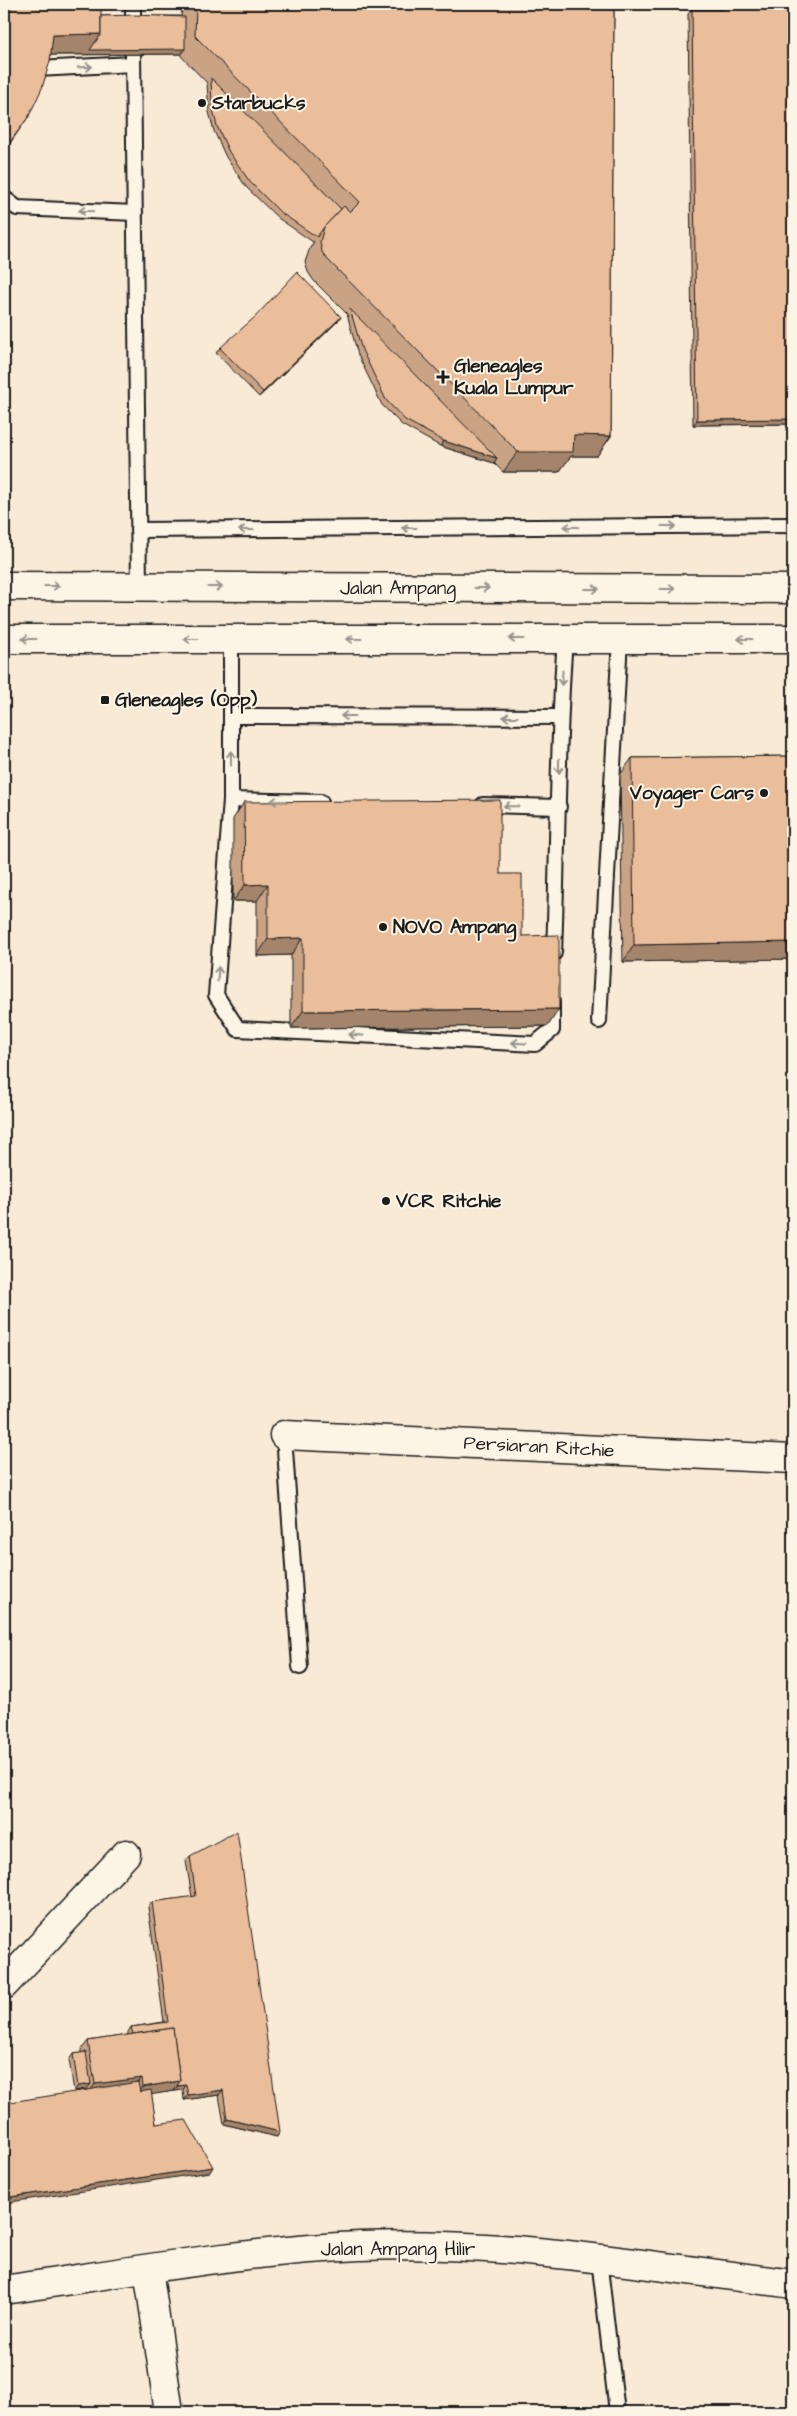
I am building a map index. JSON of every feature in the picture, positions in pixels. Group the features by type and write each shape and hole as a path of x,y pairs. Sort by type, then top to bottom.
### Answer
{"street":[{"name":"Jalan Ampang","path":"4,586 793,589"},
{"path":"4,639 793,639"},
{"name":"Persiaran Ritchie","path":"284,1435 793,1459"},
{"path":"4,1986 126,1854"},
{"name":"Jalan Ampang Hilir","path":"4,2290 264,2253 361,2246 544,2251 599,2260 793,2284"},
{"path":"148,2269 169,2412"}],"lane":[{"path":"133,4 133,20"},
{"path":"37,69 133,59 139,587"},
{"path":"4,198 17,208 135,213"},
{"path":"138,530 793,526"},
{"path":"231,639 231,800 216,995 238,1030 535,1044 552,1030 553,991"},
{"path":"554,972 559,807 559,717 565,639"},
{"path":"599,1021 620,639"},
{"path":"232,716 559,717"},
{"path":"231,800 330,802"},
{"path":"470,805 559,807"},
{"path":"284,1435 300,1667"},
{"path":"599,2260 617,2412"}],"building":[{"path":"4,4 101,4 101,34 53,35 50,61 42,88 29,116 4,148"},
{"path":"196,4 614,4 611,436 574,435 573,452 518,452 328,260 322,252 320,242 324,227 344,206 350,212 360,202 195,36"},
{"path":"724,4 793,4 793,419 697,420 692,9 724,9"},
{"path":"101,16 185,17 185,49 90,50 101,34"},
{"path":"211,78 341,209 317,237 281,213 250,182 229,152 217,126 212,106"},
{"path":"297,272 341,317 263,392 220,348 255,317"},
{"path":"350,309 497,458 444,441 405,420 386,400 362,350"},
{"path":"793,756 793,942 634,945 632,758"},
{"name":"NOVO Ampang","path":"500,800 500,874 522,874 522,936 559,935 559,1009 303,1011 303,938 268,939 268,884 245,885 244,802"},
{"path":"237,1831 280,2132 227,2119 223,2090 188,2095 186,2085 177,2086 180,2081 173,2028 133,2034 131,2027 168,2022 152,1902 196,1896 190,1856"},
{"path":"173,2028 180,2081 143,2087 142,2078 95,2084 88,2041"},
{"path":"86,2052 91,2084 78,2086 73,2054"},
{"path":"138,2082 140,2092 151,2090 156,2124 186,2120 213,2167 4,2198 4,2103"}],"place":[{"name":"Starbucks","path":"202,103"},
{"name":"Gleneagles Kuala Lumpur","path":"443,377"},
{"name":"Gleneagles (Opp)","path":"105,700"},
{"name":"Voyager Cars","path":"764,793"},
{"name":"NOVO Ampang","path":"383,927"},
{"name":"VCR Ritchie","path":"386,1201"}]}
